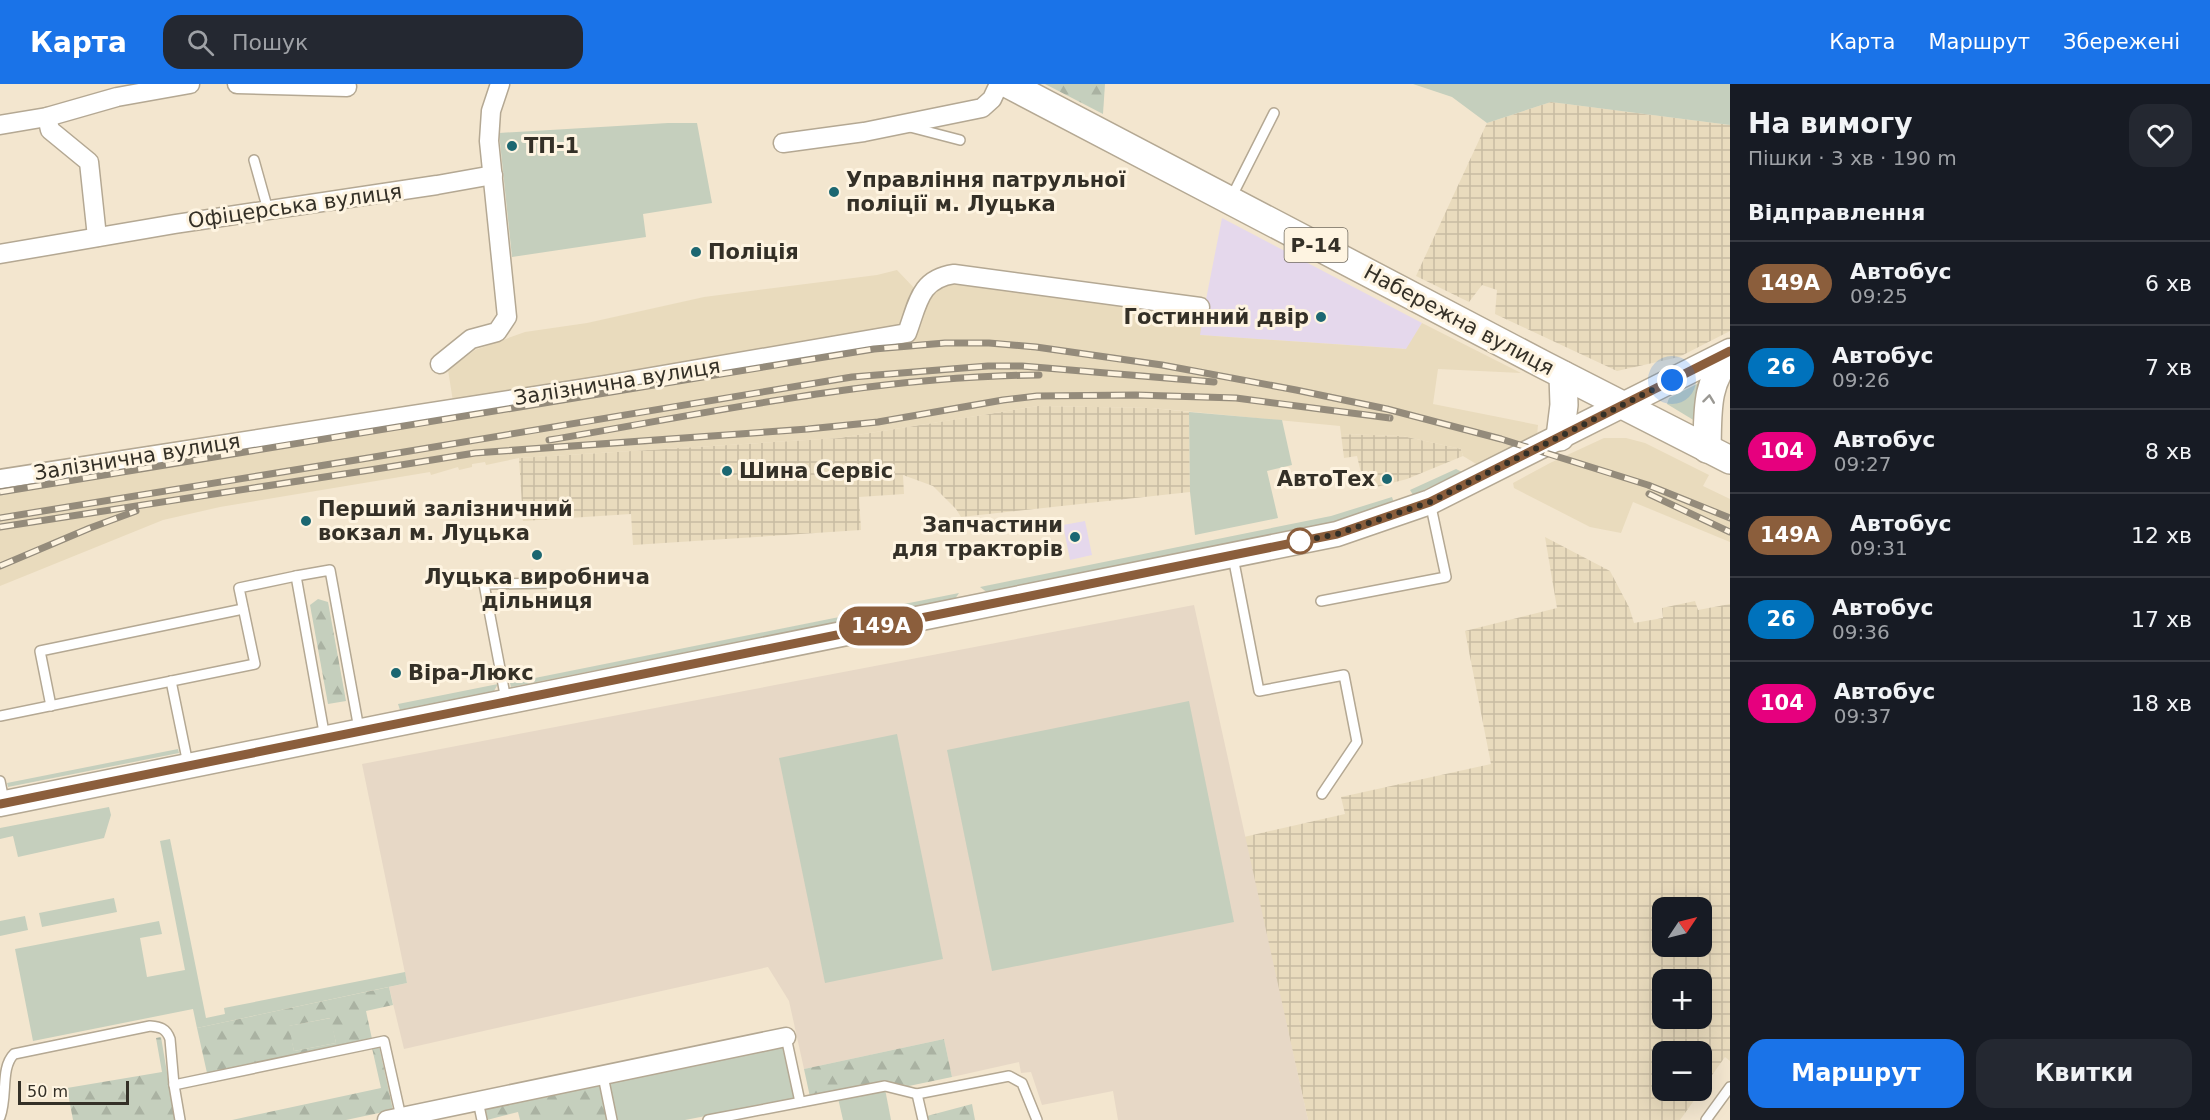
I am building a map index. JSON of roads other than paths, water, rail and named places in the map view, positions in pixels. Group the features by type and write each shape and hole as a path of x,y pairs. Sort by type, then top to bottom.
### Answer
{"main road":[{"name":"Набережна вулиця","path":"1008,84 1623,405"},
{"path":"1719,454 1709,394 1714,377 1730,353"},
{"path":"1560,437 1564,405 1563,375"},
{"name":"Р-14","path":"1623,405 1719,454"}],"street":[{"path":"0,125 48,117 117,97 190,84"},
{"path":"237,84 347,87"},
{"path":"440,364 471,339 497,332 507,317 489,141 491,111 500,84"},
{"path":"783,143 864,132 981,108 992,99 999,84"},
{"path":"48,117 50,130 89,162 97,237"},
{"name":"Офіцерська вулиця","path":"0,254 493,175"},
{"name":"Залізнична вулиця","path":"0,479 594,387 907,333 923,292 940,276 954,274 1200,307"},
{"path":"2,796 189,766 1337,534 1430,502 1730,353"},
{"path":"394,1119 786,1037"}],"lane":[{"path":"1230,200 1274,113"},
{"path":"899,124 960,140"},
{"path":"254,160 268,210"},
{"path":"1321,602 1446,577 1430,502"},
{"path":"1233,555 1259,691 1344,675 1357,742 1322,794"},
{"path":"0,716 255,664 239,588 330,570 359,732"},
{"path":"296,576 326,739"},
{"path":"507,702 484,584 552,583"},
{"path":"51,706 40,651 243,609"},
{"path":"171,681 189,766"},
{"path":"0,1117 3,1108 2,1072 4,1064 14,1054 150,1026 161,1027 168,1032 180,1120"},
{"path":"786,1037 800,1102"},
{"path":"174,1085 384,1041 394,1119"},
{"path":"603,1076 612,1120"},
{"path":"708,1120 885,1086 918,1094 1009,1076 1022,1083 1037,1120"},
{"path":"1707,1120 1730,1087"},
{"path":"918,1094 923,1120"},
{"path":"478,1101 482,1120"}],"railway":[{"path":"0,492 874,349 945,343 989,343 1036,347 1162,365 1387,409 1501,439 1648,485 1730,518"},
{"path":"0,518 852,377 988,366 1022,366 1214,382"},
{"path":"549,440 854,389 977,377 1039,375"},
{"path":"0,527 475,453 878,422 1037,396 1136,395 1236,398 1390,418"},
{"path":"1649,494 1730,532"},
{"path":"0,566 136,511"}],"place":[{"name":"ТП-1","path":"512,146"},
{"name":"Управління патрульної поліції м. Луцька","path":"834,192"},
{"name":"Поліція","path":"696,252"},
{"name":"Гостинний двір","path":"1321,317"},
{"name":"Шина Сервіс","path":"727,471"},
{"name":"АвтоТех","path":"1387,479"},
{"name":"Перший залізничний вокзал м. Луцька","path":"306,521"},
{"name":"Запчастини для тракторів","path":"1075,537"},
{"name":"Луцька виробнича дільниця","path":"537,555"},
{"name":"Віра-Люкс","path":"396,673"}]}
